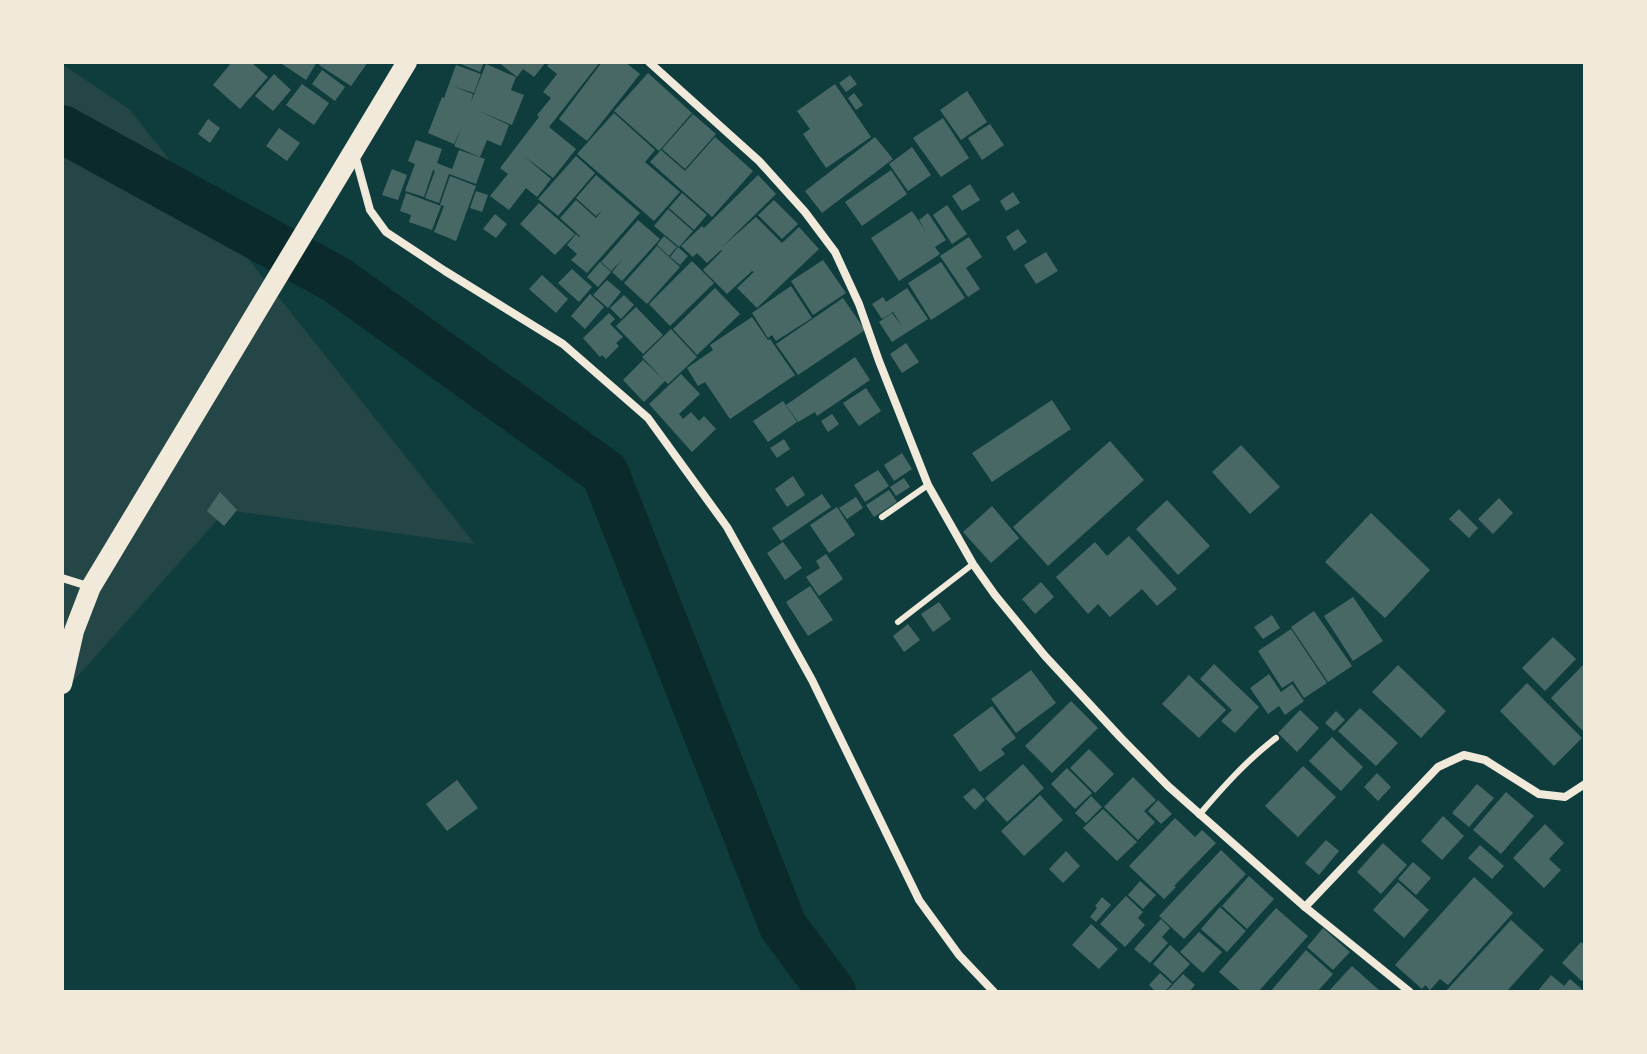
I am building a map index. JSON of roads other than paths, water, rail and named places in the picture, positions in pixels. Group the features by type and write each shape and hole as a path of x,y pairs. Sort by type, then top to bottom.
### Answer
{"main road":[{"path":"62,684 74,631 91,587 407,62"}],"street":[{"path":"649,62 759,161 805,212 835,252 859,304 928,485 973,564 995,595 1045,656 1121,738 1199,815 1410,992"},
{"path":"354,151 370,210 386,232 563,344 648,418 727,527 812,680 919,900 959,955 994,992"},
{"path":"62,578 91,587"},
{"path":"1305,907 1438,767 1464,755 1485,760 1539,794 1565,797 1585,784"}],"lane":[{"path":"882,517 928,485"},
{"path":"898,622 973,564"},
{"path":"1199,815 1230,778 1276,738"}],"waterway":[{"path":"62,129 337,280 605,473 783,926 832,992"}]}
